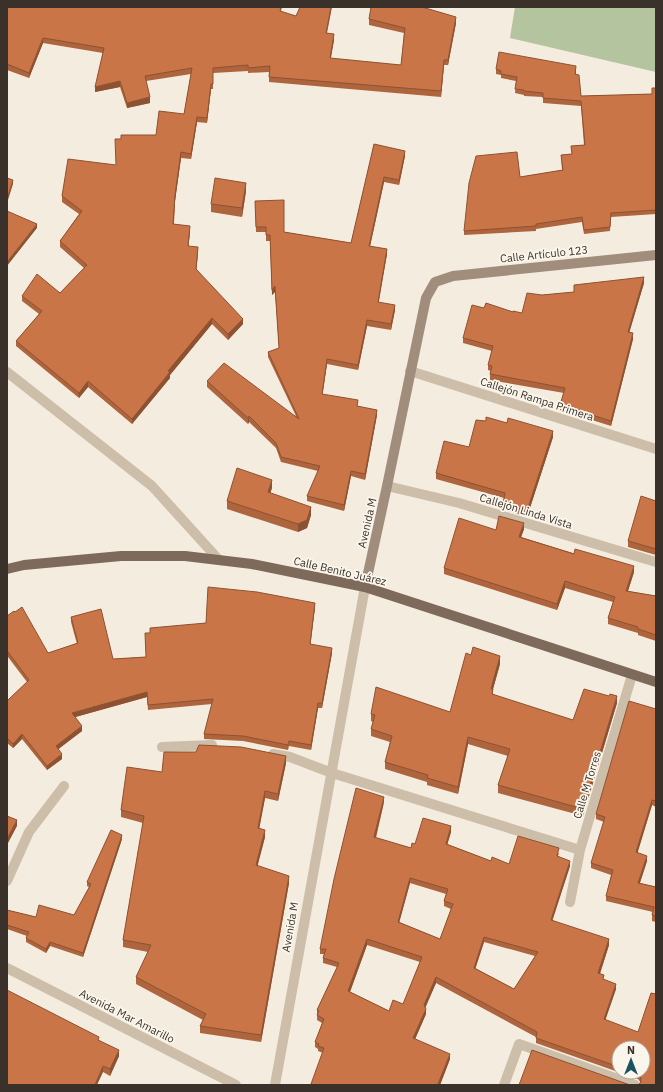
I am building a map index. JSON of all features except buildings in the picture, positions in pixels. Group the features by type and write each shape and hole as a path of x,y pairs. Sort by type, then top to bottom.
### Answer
{"main road":[{"name":"Calle Benito Juárez","path":"7,569 121,556 185,556 252,564 365,587 656,682"}],"street":[{"name":"Calle Artículo 123","path":"435,282 454,276 656,255"},
{"name":"Avenida M","path":"275,1085 301,932 332,773 348,673 365,587 426,298 435,282"},
{"path":"7,372 152,486 219,560"},
{"name":"Callejón Rampa Primera","path":"410,372 656,449"},
{"name":"Callejón Linda Vista","path":"387,486 459,503 656,562"},
{"name":"Calle M Torres","path":"570,902 580,850 632,675"},
{"path":"162,747 203,745 219,746"},
{"path":"263,751 290,757 332,773 580,850"},
{"path":"7,880 29,832 64,786"},
{"name":"Avenida Mar Amarillo","path":"7,968 236,1085"},
{"path":"504,1085 518,1044 635,1085"}],"green space":[{"path":"515,7 656,7 656,72 510,38"}]}
